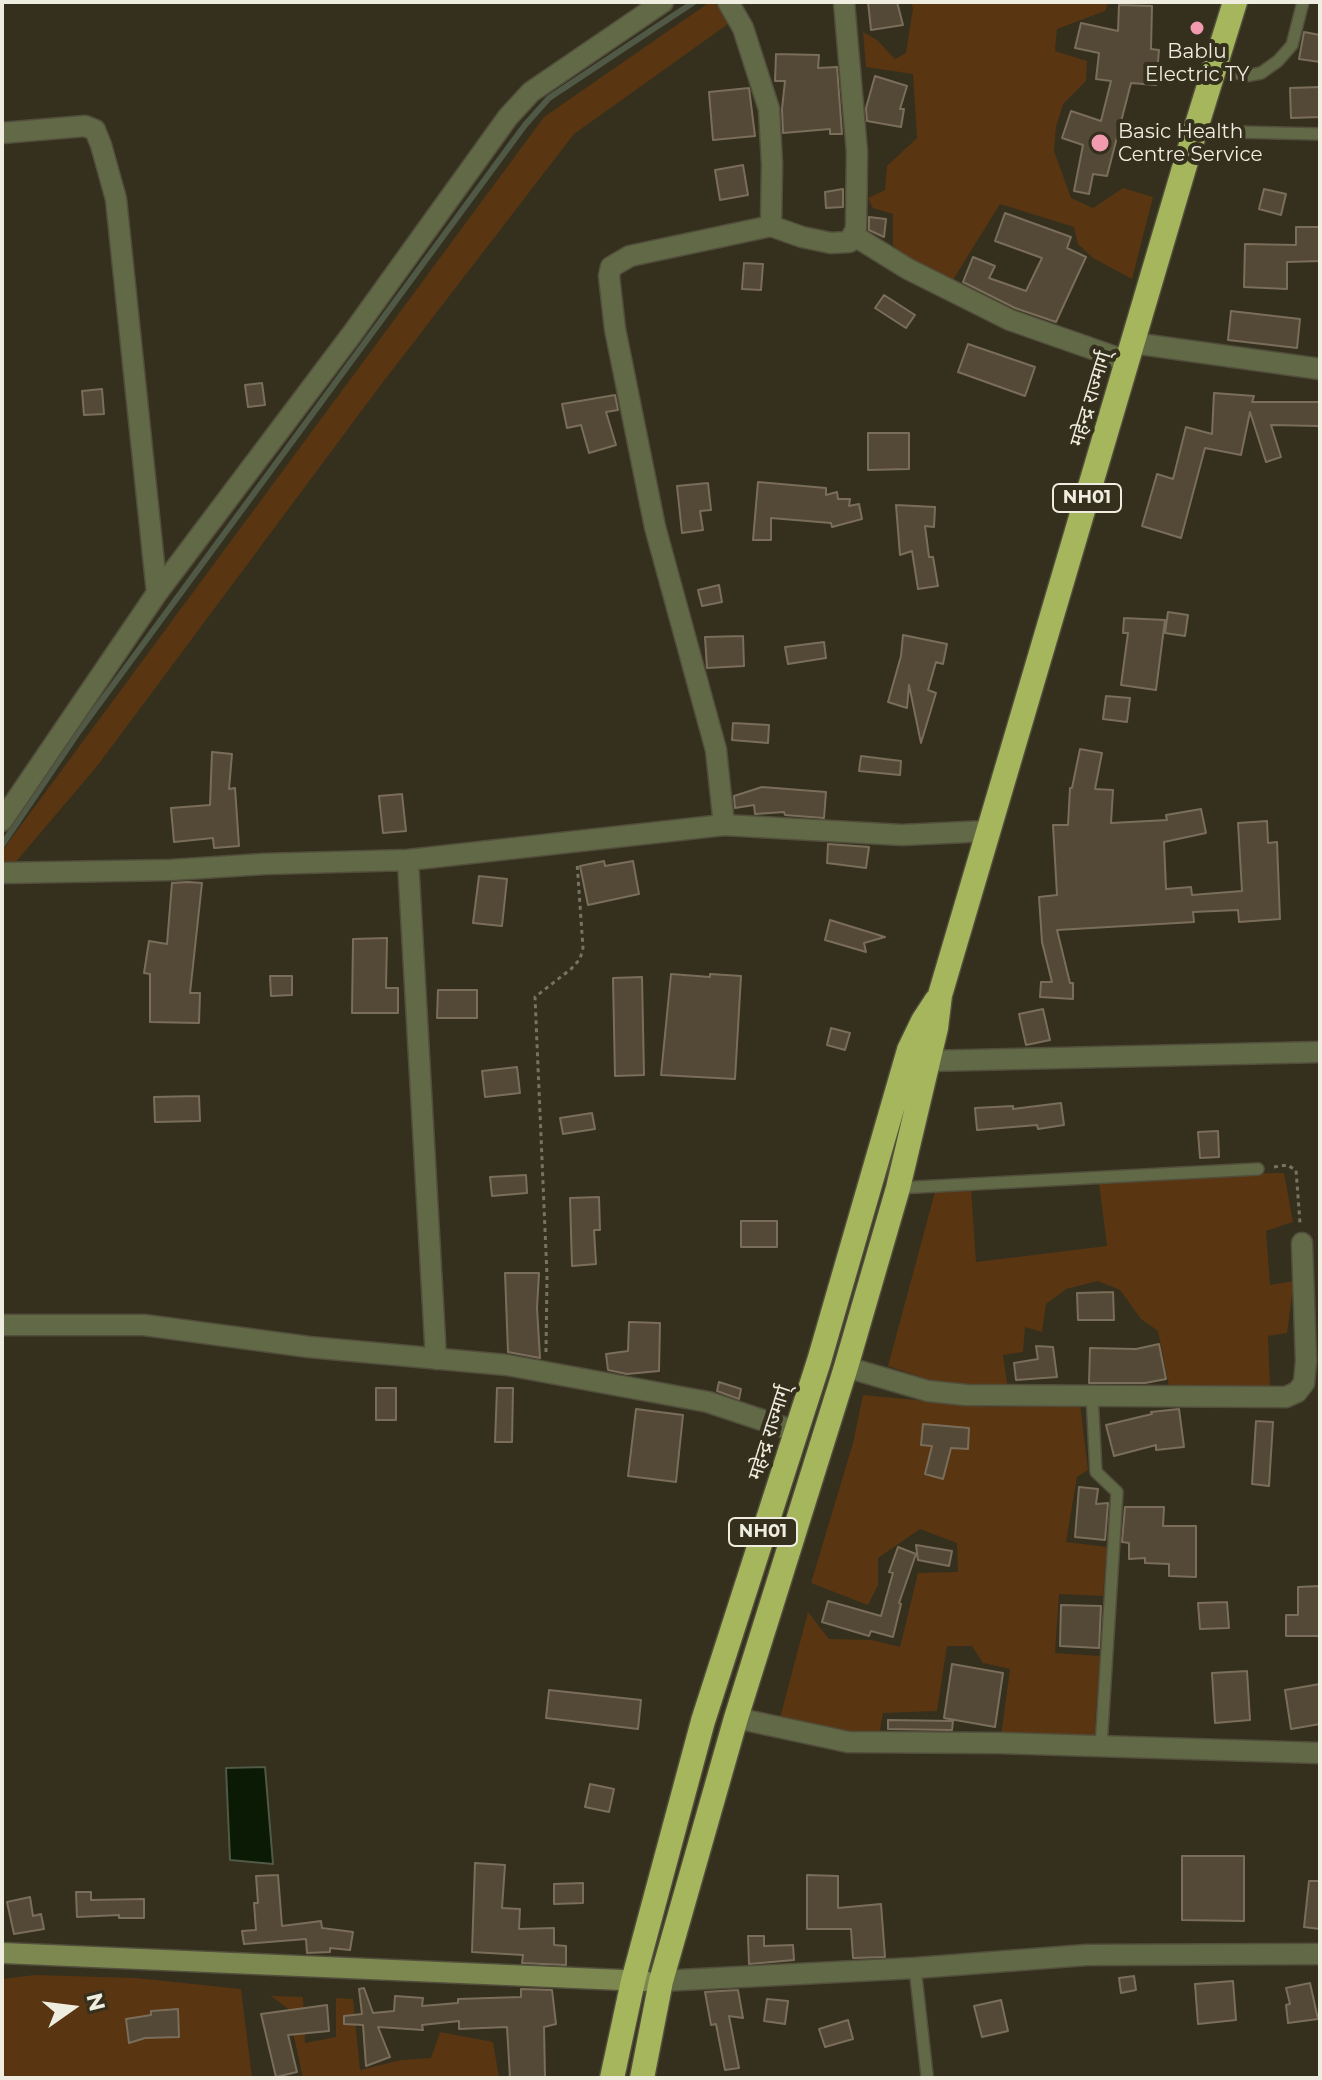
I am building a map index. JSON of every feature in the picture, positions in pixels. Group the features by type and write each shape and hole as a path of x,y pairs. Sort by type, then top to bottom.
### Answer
{"highway":[{"name":"महेन्द्र राज्मार्ग्","path":"642,2078 661,1981 736,1718 846,1367 898,1188 936,1028 940,995 1235,2"},
{"name":"महेन्द्र राज्मार्ग्","path":"612,2078 633,1981 703,1721 819,1361 909,1050 940,995"}],"main road":[{"path":"2,1953 661,1981"}],"street":[{"path":"2,821 157,593 352,334 508,117 531,92 663,2"},
{"path":"728,2 743,28 769,109 771,226"},
{"path":"724,825 716,750 655,527 615,329 609,276 611,267 630,256 771,226 831,243 849,242 856,229 857,152 844,2"},
{"path":"2,133 85,126 95,130 101,145 116,199 157,593"},
{"path":"853,235 908,269 1010,320 1130,352 1320,369"},
{"path":"2,873 171,870 408,860 724,825 902,835 988,831"},
{"path":"408,860 436,1359"},
{"path":"928,1061 1320,1052"},
{"path":"846,1367 928,1391 966,1395 1286,1397 1297,1392 1304,1383 1302,1243"},
{"path":"2,1325 144,1325 309,1347 546,1372 708,1402 795,1431"},
{"path":"736,1718 848,1742 1320,1753"},
{"path":"661,1981 915,1968 1086,1955 1320,1954"}],"lane":[{"path":"1217,64 1245,76 1261,73 1278,61 1292,45 1303,2"},
{"path":"1195,131 1320,134"},
{"path":"898,1188 1258,1169"},
{"path":"1092,1395 1096,1472 1117,1492 1101,1746"},
{"path":"915,1968 927,2075"}],"path":[{"path":"546,1372 547,1276 535,997 571,969 580,959 583,948 575,842"},
{"path":"1258,1169 1287,1165 1296,1170 1302,1243"}],"shaded area":[{"path":"710,2 715,2 728,24 574,134 380,386 98,765 14,864 2,863 2,851 544,117"},
{"path":"911,2 1109,2 1105,11 1057,29 1055,51 1087,61 1086,81 1063,104 1056,127 1054,151 1071,198 1093,208 1123,188 1153,197 1132,279 1093,258 1078,244 1074,227 1000,204 951,283 904,256 893,245 893,214 873,208 868,198 885,190 887,166 917,138 913,74 866,67 863,32 877,40 895,59 906,53 913,8"},
{"path":"1284,1173 1293,1222 1266,1231 1270,1285 1294,1281 1287,1333 1268,1336 1270,1386 1169,1386 1158,1331 1141,1319 1120,1290 1098,1281 1066,1289 1046,1304 1042,1332 1025,1327 1023,1352 1003,1355 1008,1389 960,1390 888,1366 936,1188 971,1187 976,1262 1107,1246 1098,1175"},
{"path":"863,1395 989,1407 1080,1404 1088,1470 1077,1477 1066,1542 1107,1547 1103,1596 1059,1594 1055,1653 1100,1656 1094,1740 1001,1736 1010,1669 983,1663 972,1646 947,1646 937,1711 883,1713 879,1735 837,1735 780,1718 808,1612 829,1639 872,1640 900,1647 918,1573 958,1572 957,1543 920,1529 878,1558 878,1585 868,1605 811,1583 853,1443"},
{"path":"265,1767 273,1864 230,1860 226,1768"},
{"path":"35,1975 136,1978 241,1989 252,2078 2,2078 2,1979"},
{"path":"271,1996 303,1997 305,2043 336,2037 336,1998 353,1999 360,2070 401,2060 431,2058 440,2032 493,2042 499,2078 303,2078 288,2009"}],"building":[{"path":"868,2 897,2 903,25 871,30"},
{"path":"1119,5 1152,6 1151,49 1159,50 1156,85 1131,83 1107,176 1093,174 1089,194 1074,191 1083,145 1062,138 1071,111 1101,121 1111,81 1096,79 1099,53 1075,48 1081,23 1118,31"},
{"path":"1304,32 1320,35 1320,62 1299,59"},
{"path":"776,54 819,55 818,68 837,67 842,134 830,134 830,129 783,133 785,81 775,81"},
{"path":"875,76 907,86 900,109 904,109 901,127 867,121 866,108"},
{"path":"1320,87 1320,117 1291,118 1290,88"},
{"path":"749,88 755,136 713,140 709,92"},
{"path":"743,165 748,195 720,200 715,170"},
{"path":"843,189 843,207 826,208 825,192"},
{"path":"1264,189 1286,194 1281,215 1259,209"},
{"path":"1005,213 1071,237 1067,248 1086,257 1056,322 1015,308 963,282 973,257 995,266 989,278 1026,291 1042,258 995,241"},
{"path":"869,217 886,219 884,237 869,230"},
{"path":"1296,227 1320,227 1320,261 1287,262 1287,289 1244,287 1245,244 1296,245"},
{"path":"744,263 763,264 761,290 742,289"},
{"path":"884,295 915,315 906,328 875,308"},
{"path":"1231,311 1300,319 1297,348 1228,340"},
{"path":"968,344 1035,367 1025,396 958,372"},
{"path":"262,383 265,405 248,407 245,385"},
{"path":"102,389 104,414 84,415 82,391"},
{"path":"1214,393 1254,396 1252,402 1320,402 1320,426 1271,425 1281,457 1266,462 1250,412 1241,455 1205,448 1181,538 1142,526 1157,474 1173,479 1186,427 1212,434"},
{"path":"615,395 618,410 606,412 616,445 589,453 581,425 567,428 562,404"},
{"path":"868,433 909,433 909,469 868,470"},
{"path":"758,482 826,488 826,495 837,492 838,499 850,499 849,506 859,504 862,519 832,527 831,523 771,518 771,540 753,540"},
{"path":"708,483 711,510 700,511 703,530 682,533 677,486"},
{"path":"896,505 935,507 934,527 925,526 929,557 933,557 938,586 918,589 912,551 900,555"},
{"path":"719,585 722,602 702,606 698,590"},
{"path":"1168,612 1188,615 1185,636 1165,633"},
{"path":"1124,618 1165,620 1156,690 1121,685 1128,633 1123,633"},
{"path":"903,635 947,644 943,664 936,662 928,690 936,693 921,743 909,685 907,708 888,702 901,656"},
{"path":"743,636 744,666 707,668 705,637"},
{"path":"824,642 826,658 788,664 785,647"},
{"path":"1106,696 1130,698 1127,722 1103,719"},
{"path":"733,723 769,725 768,743 732,740"},
{"path":"1080,749 1102,753 1095,789 1113,790 1111,823 1167,820 1166,815 1201,809 1206,833 1164,842 1166,889 1191,887 1192,895 1242,891 1238,823 1267,821 1268,843 1277,842 1280,919 1239,922 1238,910 1193,912 1194,922 1057,930 1070,983 1073,983 1073,999 1040,997 1041,982 1052,982 1042,942 1039,897 1057,895 1053,825 1068,825 1070,788"},
{"path":"212,752 232,754 229,789 235,788 239,846 214,848 213,838 174,842 171,808 210,805"},
{"path":"861,756 901,761 900,775 859,771"},
{"path":"762,787 826,792 824,818 785,815 784,812 755,814 754,805 735,808 734,796"},
{"path":"402,794 406,831 383,833 379,796"},
{"path":"828,844 869,847 866,868 827,863"},
{"path":"604,861 605,866 633,861 639,894 588,905 580,866"},
{"path":"479,876 507,879 502,926 473,923"},
{"path":"172,883 202,883 190,993 200,993 199,1023 150,1022 150,974 144,973 149,941 167,944"},
{"path":"830,920 885,937 864,943 866,952 825,940"},
{"path":"387,938 386,988 398,988 398,1013 352,1013 353,939"},
{"path":"671,974 741,976 735,1079 661,1075"},
{"path":"270,976 292,976 292,995 271,996"},
{"path":"642,977 644,1075 615,1076 613,978"},
{"path":"438,990 477,990 477,1018 437,1018"},
{"path":"1043,1009 1050,1040 1026,1045 1019,1014"},
{"path":"831,1028 850,1033 845,1050 827,1045"},
{"path":"517,1067 520,1093 485,1097 482,1071"},
{"path":"199,1096 200,1121 155,1122 154,1097"},
{"path":"1061,1103 1064,1125 1038,1129 1037,1125 977,1130 975,1108 1013,1106 1013,1109"},
{"path":"592,1113 595,1129 563,1134 560,1118"},
{"path":"1218,1131 1219,1157 1200,1158 1198,1132"},
{"path":"526,1175 527,1193 492,1196 490,1177"},
{"path":"599,1197 600,1230 594,1230 596,1264 572,1266 570,1198"},
{"path":"741,1221 777,1221 777,1247 741,1247"},
{"path":"505,1273 539,1273 537,1308 540,1358 508,1352"},
{"path":"1113,1292 1114,1320 1078,1320 1077,1293"},
{"path":"629,1322 660,1323 659,1371 627,1374 608,1370 606,1354 628,1351"},
{"path":"1159,1344 1166,1379 1145,1383 1089,1383 1090,1348 1136,1349"},
{"path":"1036,1346 1053,1347 1057,1377 1016,1380 1014,1363 1038,1359"},
{"path":"719,1382 741,1389 739,1399 717,1391"},
{"path":"376,1388 396,1388 396,1420 376,1420"},
{"path":"497,1388 513,1388 512,1442 495,1442"},
{"path":"636,1409 683,1415 676,1482 628,1476"},
{"path":"1179,1409 1184,1447 1156,1450 1156,1445 1114,1456 1106,1425 1151,1412"},
{"path":"1256,1421 1273,1422 1269,1486 1252,1484"},
{"path":"923,1424 969,1428 968,1449 951,1448 943,1479 925,1474 932,1446 921,1445"},
{"path":"1079,1487 1098,1489 1096,1504 1108,1503 1105,1540 1075,1537"},
{"path":"1125,1507 1164,1507 1163,1526 1196,1526 1196,1577 1169,1576 1169,1564 1145,1563 1145,1558 1129,1559 1129,1543 1122,1542"},
{"path":"916,1545 952,1551 949,1566 918,1560"},
{"path":"898,1547 916,1554 899,1603 893,1637 871,1631 869,1636 822,1622 828,1601 881,1616 893,1573 889,1572"},
{"path":"1320,1586 1320,1636 1286,1636 1286,1615 1298,1615 1298,1587"},
{"path":"1227,1602 1229,1628 1200,1629 1198,1603"},
{"path":"1061,1605 1101,1606 1099,1648 1060,1646"},
{"path":"952,1664 1003,1673 995,1727 944,1718"},
{"path":"1247,1671 1250,1720 1215,1723 1212,1673"},
{"path":"1320,1684 1320,1724 1291,1729 1285,1690"},
{"path":"549,1690 641,1700 638,1729 546,1718"},
{"path":"888,1720 953,1721 952,1730 888,1729"},
{"path":"590,1784 614,1789 609,1812 585,1807"},
{"path":"1182,1856 1244,1856 1244,1921 1182,1920"},
{"path":"475,1863 505,1865 502,1908 520,1909 519,1929 554,1928 554,1945 566,1946 566,1965 522,1963 523,1955 472,1952"},
{"path":"278,1875 282,1926 321,1921 322,1928 353,1932 350,1950 330,1948 330,1952 307,1953 306,1939 244,1944 242,1931 256,1930 256,1876"},
{"path":"807,1875 838,1876 838,1908 881,1904 885,1957 853,1958 851,1929 807,1929"},
{"path":"1309,1881 1320,1881 1320,1929 1304,1927"},
{"path":"583,1883 583,1903 554,1904 554,1884"},
{"path":"76,1892 91,1892 91,1900 144,1899 144,1918 119,1918 119,1915 77,1917"},
{"path":"30,1897 33,1916 41,1914 44,1929 14,1934 7,1902"},
{"path":"748,1936 764,1936 764,1946 793,1945 794,1960 749,1964"},
{"path":"1134,1976 1136,1990 1121,1993 1119,1978"},
{"path":"1233,1981 1236,2020 1198,2024 1195,1984"},
{"path":"1310,1983 1318,2019 1288,2023 1286,2005 1290,2004 1286,1988"},
{"path":"364,1988 373,2013 394,2011 395,1996 423,1998 422,2006 458,2003 458,1999 521,1997 521,1989 552,1990 556,2024 544,2027 545,2077 510,2078 507,2027 459,2029 459,2021 422,2025 423,2030 378,2027 390,2057 366,2066 363,2025 344,2024 344,2016 362,2014 359,1989"},
{"path":"738,1990 743,2018 729,2016 739,2068 725,2070 716,2024 711,2025 705,1992"},
{"path":"767,1999 788,2001 785,2024 764,2021"},
{"path":"1001,2000 1008,2031 982,2037 974,2006"},
{"path":"327,2005 329,2031 288,2035 297,2072 276,2077 261,2014"},
{"path":"178,2009 179,2037 145,2038 129,2043 126,2019 151,2015 151,2011"},
{"path":"848,2020 853,2039 825,2047 819,2029"}],"waterway":[{"path":"2,845 77,734 525,125 549,98 694,2"}],"place":[{"name":"Bablu Electric TY","path":"1197,28"},
{"name":"Basic Health Centre Service","path":"1100,143"}]}
